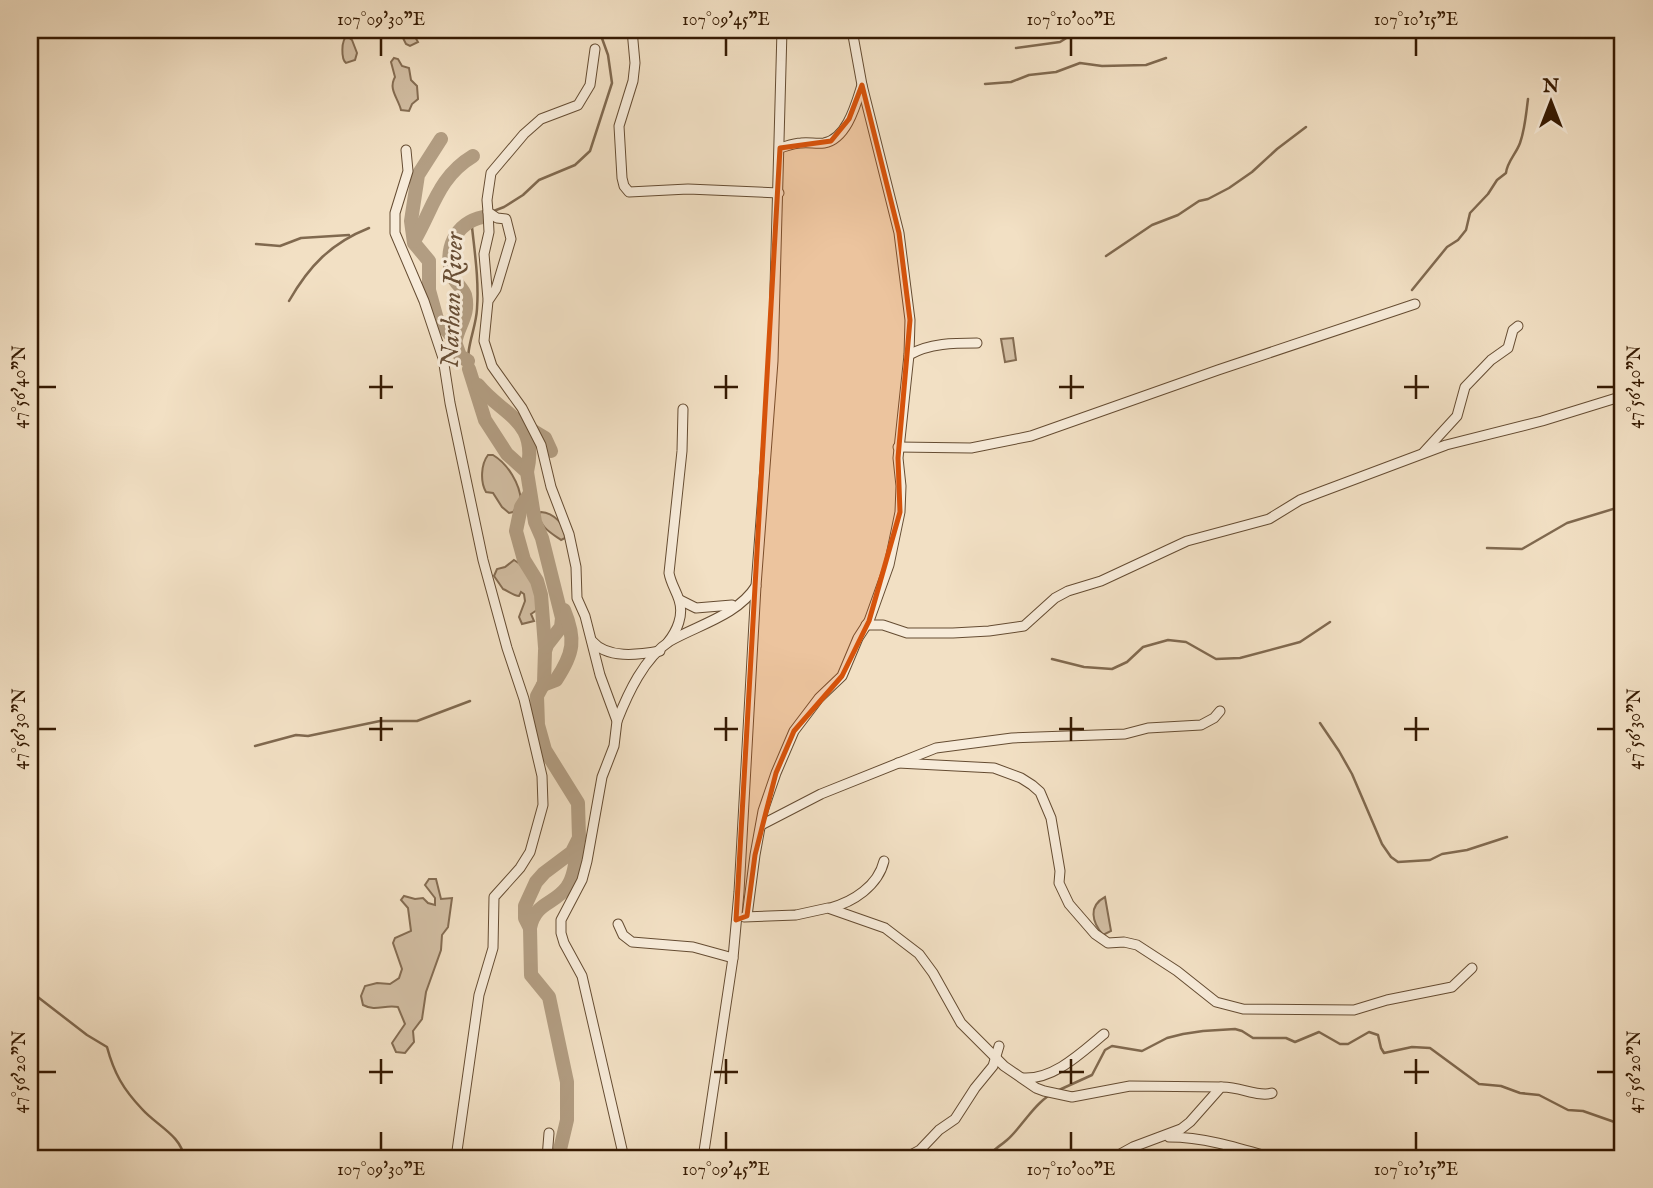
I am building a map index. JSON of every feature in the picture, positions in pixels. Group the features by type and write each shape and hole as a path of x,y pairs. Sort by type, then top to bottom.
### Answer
{"street":[{"path":"632,30 635,63 620,126 622,178 629,192 688,189 779,193"},
{"path":"703,1158 733,958 736,920 756,586 773,361 782,30"},
{"path":"747,916 761,825 776,773 794,731 819,698 842,676 866,625 889,565 895,538 901,486 898,447 911,320 899,233 862,85 852,30"},
{"path":"595,50 590,85 578,105 541,120 524,134 491,173 486,200 489,232 484,254 488,301 484,333 492,366 522,408 541,444 553,495 569,534 576,567 577,598 617,721"},
{"path":"779,148 799,143 831,141 849,119 862,85"},
{"path":"406,150 408,171 395,213 396,233 424,301 443,358 483,560 524,699 543,787 543,805 530,852 513,877 494,897 493,948 479,995 456,1158"},
{"path":"488,212 497,218 506,219 511,239 496,289 488,301"},
{"path":"898,447 983,447 1031,436 1415,304"},
{"path":"1422,453 1457,416 1465,387 1491,360 1508,348 1513,330 1518,326"},
{"path":"909,355 946,344 978,343"},
{"path":"866,625 883,625 907,633 972,632 1024,626 1055,598 1068,591 1101,581 1187,541 1269,519 1300,500 1422,453 1623,396"},
{"path":"624,1158 582,976 561,933 561,920 582,880 602,778 614,746 617,721 639,675 668,642 679,623 680,600 670,583 669,573 682,451 683,409"},
{"path":"668,642 739,604 756,586"},
{"path":"680,600 696,608 739,604"},
{"path":"590,639 599,649 609,653 660,651"},
{"path":"761,825 821,794 947,746 1027,737 1125,734 1148,728 1201,725 1220,711"},
{"path":"898,763 995,768 1032,785 1040,792 1051,817 1060,871 1059,883 1069,904 1095,934 1108,943 1137,945 1178,971 1216,1002 1243,1009 1354,1010 1387,1000 1452,987 1472,968"},
{"path":"736,920 747,916 796,915 852,900 877,878 884,861"},
{"path":"828,908 885,928 919,954 961,1023 995,1058 1044,1091 1072,1097 1130,1086 1235,1086 1264,1096 1272,1093"},
{"path":"618,924 623,935 632,942 693,947 733,958"},
{"path":"1023,1078 1040,1076 1064,1065 1104,1034"},
{"path":"905,1158 920,1150 939,1130 955,1119 993,1066 999,1046"},
{"path":"1112,1158 1133,1147 1163,1137 1190,1122 1221,1087"},
{"path":"547,1158 549,1133"},
{"path":"1163,1137 1182,1137 1273,1158"}],"highlighted area":[{"path":"862,85 899,233 910,320 898,458 900,512 869,621 842,676 794,731 776,773 755,855 747,916 736,920 780,148 831,141 849,119"}],"shaded area":[{"path":"393,30 411,30 418,42 410,46 402,36 394,34"},
{"path":"347,36 352,40 357,53 355,60 346,63 342,50"},
{"path":"394,58 398,59 402,66 409,68 411,80 417,86 418,99 409,111 401,110 393,90 395,77 391,62"},
{"path":"1013,338 1016,360 1005,362 1001,339"},
{"path":"488,455 493,455 504,464 516,481 521,501 513,512 509,513 493,493 486,492 484,488 483,468"},
{"path":"541,512 558,520 565,538 561,540 544,526 539,519 538,514"},
{"path":"514,560 530,574 540,601 540,608 531,614 534,621 522,624 519,617 525,601 524,594 521,592 517,596 503,589 494,576 497,569"},
{"path":"429,879 436,879 441,899 452,898 448,927 442,935 441,950 426,992 422,1019 413,1031 414,1042 405,1053 396,1052 392,1043 405,1024 398,1007 368,1007 363,1005 361,996 365,986 390,984 399,978 402,969 393,943 395,938 411,931 408,908 401,900 404,896 423,898 435,905 435,898 425,885"},
{"path":"1105,897 1111,931 1103,935 1093,914 1096,905"}],"waterway":[{"name":"Narhan River","path":"491,212 523,195 539,180 575,165 590,151 612,83 608,55 599,30"},
{"path":"1016,48 1060,42 1079,30"},
{"path":"985,84 1011,82 1029,75 1056,72 1080,63 1102,66 1146,65 1166,58"},
{"path":"1412,290 1447,247 1458,240 1466,230 1470,213 1506,173 1522,138 1528,99"},
{"path":"1106,256 1152,225 1178,215 1199,201 1229,188 1306,127"},
{"path":"441,139 418,175 411,221 414,243 429,261 429,290 437,319 454,339 460,356 468,361"},
{"path":"414,241 444,184 461,164 473,156"},
{"name":"Narhan River","path":"469,369 468,354 477,299 472,227 484,216"},
{"name":"Narhan River","path":"455,343 465,314 466,302 450,267 451,248 454,239 465,225 483,217"},
{"path":"289,301 322,257 343,241 369,228"},
{"path":"256,244 280,246 301,238 349,235"},
{"name":"Narhan River","path":"469,369 485,420 507,454 527,472 535,522 542,538 562,618 561,627 545,651 544,683 537,696 538,725 545,750 578,803 579,838 572,852 536,882 525,906 525,918 530,928 531,975 549,997 567,1082 567,1120 558,1158"},
{"path":"478,385 523,430 528,441 527,472"},
{"path":"525,426 545,438 551,451"},
{"path":"530,493 521,507 516,531 524,560 537,581 541,595 545,647"},
{"path":"1487,548 1522,549 1567,523 1623,506"},
{"path":"543,685 556,680 570,654 570,629 564,610"},
{"path":"1052,659 1084,667 1112,669 1127,662 1143,647 1168,640 1186,642 1216,659 1240,658 1300,642 1330,622"},
{"path":"255,746 296,735 308,736 380,721 417,721 470,701"},
{"path":"1320,723 1352,774 1382,844 1398,862 1430,860 1442,854 1467,850 1507,837"},
{"path":"530,928 540,908 562,893 570,883 578,843"},
{"path":"30,991 107,1047 124,1087 142,1109 174,1137 184,1158"},
{"path":"1059,1090 1092,1075 1105,1050 1112,1046 1142,1051 1167,1038 1183,1034 1235,1029 1253,1038 1286,1038 1295,1042 1319,1032 1340,1044 1348,1044 1369,1032 1378,1035 1384,1053 1412,1047 1430,1048 1479,1084 1539,1095 1568,1110 1583,1111 1623,1125"},
{"path":"987,1158 1012,1135 1038,1104 1050,1095"}]}
